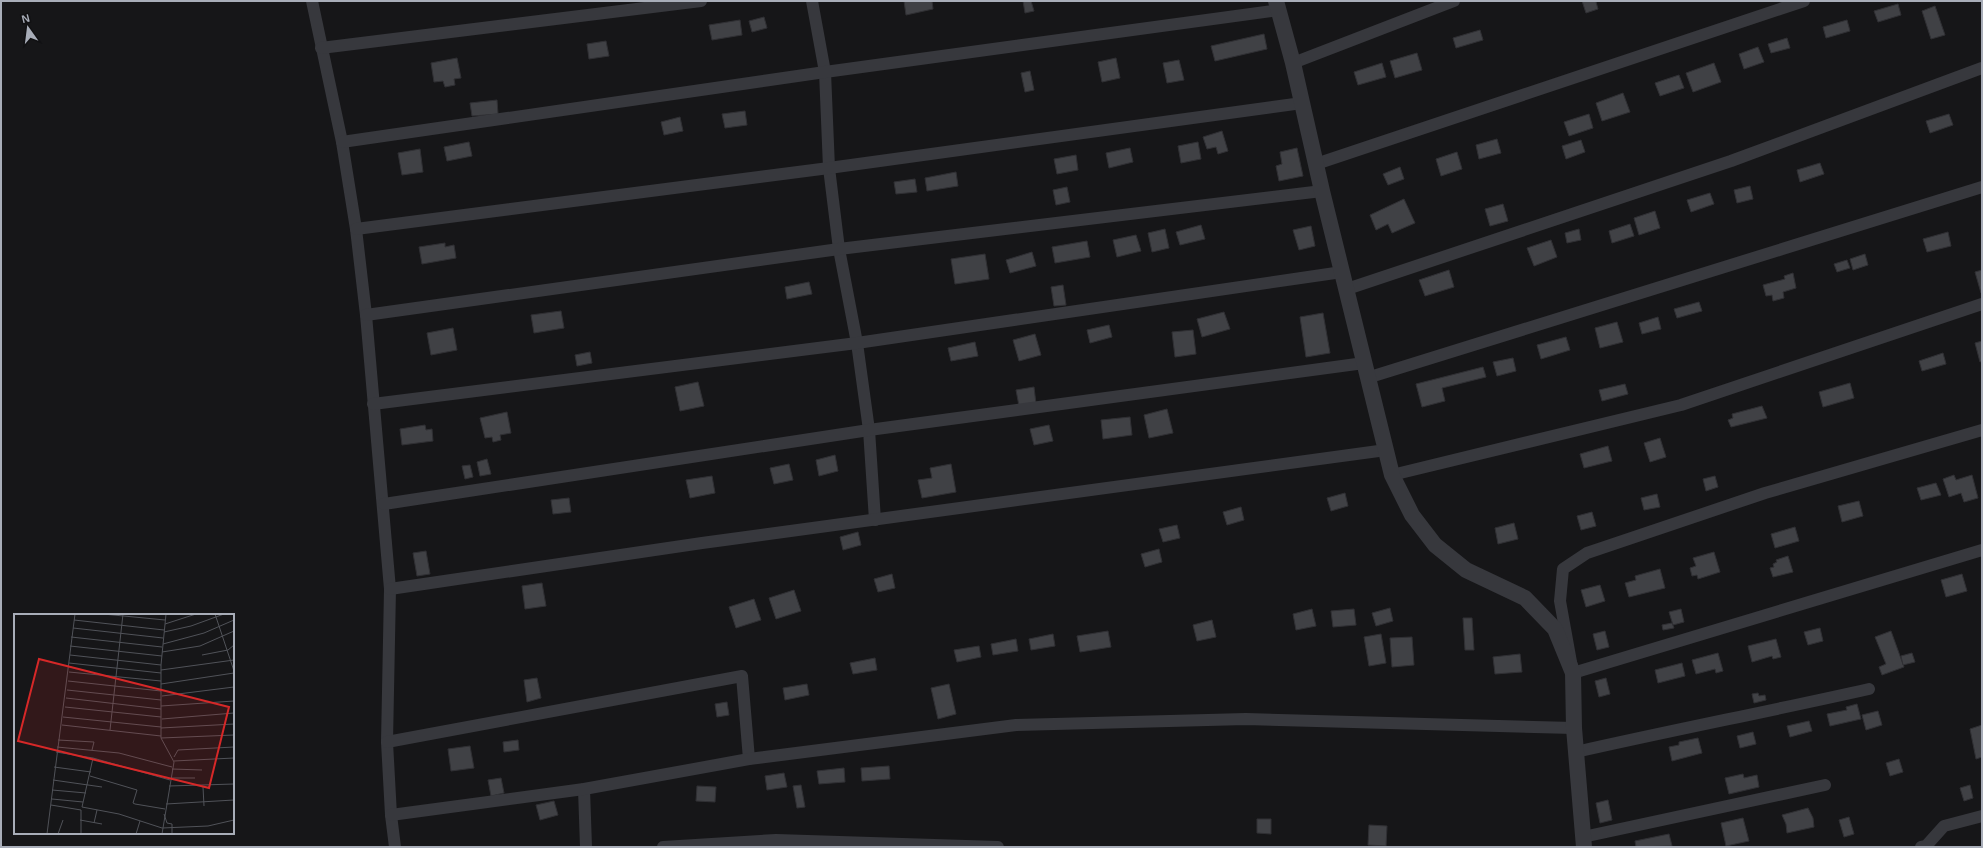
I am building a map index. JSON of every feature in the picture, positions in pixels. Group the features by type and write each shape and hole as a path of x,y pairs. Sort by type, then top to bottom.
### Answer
{"street":[{"path":"312,1 342,142 356,229 366,315 373,404 384,504 390,589 387,742 391,815 395,847"},
{"path":"321,48 701,1"},
{"path":"812,1 825,72 829,168 840,249 857,343 869,430 875,520"},
{"path":"1293,63 1454,1"},
{"path":"1316,164 1804,1"},
{"path":"342,142 1278,6 1392,475 1412,515 1435,545 1466,570 1524,598 1555,629 1573,673"},
{"path":"1347,289 1731,161 1982,68"},
{"path":"356,229 829,168 1302,102"},
{"path":"384,504 869,430 1366,370 1982,187"},
{"path":"366,315 840,249 1322,191"},
{"path":"373,404 857,343 1342,272"},
{"path":"1392,475 1681,406 1982,304"},
{"path":"1824,785 1583,842 1574,728 1573,673 1560,601 1562,569 1587,553 1765,493 1982,430"},
{"path":"390,589 702,543 1386,450"},
{"path":"1573,673 1982,550"},
{"path":"387,742 742,676 748,759"},
{"path":"1576,752 1673,729 1762,713 1868,689"},
{"path":"391,815 584,790 748,759 1016,725 1246,719 1574,728"},
{"path":"584,790 586,847"},
{"path":"1924,846 1944,826 1982,816"},
{"path":"663,847 776,843 998,847"}],"building":[{"path":"904,1 932,1 933,9 906,15"},
{"path":"1023,1 1031,1 1034,11 1025,13"},
{"path":"1582,1 1599,1 1596,2 1598,9 1586,13"},
{"path":"1898,4 1901,15 1878,22 1874,11"},
{"path":"1935,6 1945,35 1931,39 1922,11"},
{"path":"764,17 767,28 752,32 749,21"},
{"path":"740,20 742,35 712,40 709,25"},
{"path":"1847,20 1850,31 1826,38 1823,27"},
{"path":"1480,30 1483,40 1456,48 1453,38"},
{"path":"1264,34 1267,49 1215,61 1211,46"},
{"path":"1787,38 1790,48 1771,53 1768,44"},
{"path":"606,41 609,56 589,59 587,44"},
{"path":"1758,47 1764,62 1744,69 1739,54"},
{"path":"1417,53 1422,70 1395,78 1390,61"},
{"path":"457,58 461,78 454,79 455,85 445,87 443,81 434,82 431,63"},
{"path":"1116,58 1120,78 1102,82 1098,62"},
{"path":"1179,60 1184,80 1167,83 1163,63"},
{"path":"1382,63 1386,77 1358,85 1354,72"},
{"path":"1714,63 1721,82 1693,92 1686,73"},
{"path":"1030,71 1034,90 1025,92 1021,73"},
{"path":"1679,75 1684,88 1660,96 1655,83"},
{"path":"1623,93 1630,112 1602,121 1596,103"},
{"path":"497,100 498,114 472,116 470,103"},
{"path":"745,111 747,125 725,128 722,114"},
{"path":"1589,114 1593,128 1569,136 1564,122"},
{"path":"1949,114 1953,125 1930,133 1926,121"},
{"path":"680,117 683,131 664,135 661,122"},
{"path":"1222,131 1228,151 1218,154 1216,147 1207,149 1203,137"},
{"path":"1497,139 1501,153 1479,159 1476,145"},
{"path":"1581,140 1585,152 1566,159 1562,146"},
{"path":"469,142 472,156 447,161 444,147"},
{"path":"1198,142 1201,159 1181,163 1178,146"},
{"path":"1130,148 1133,162 1109,168 1106,153"},
{"path":"1297,148 1303,176 1279,181 1276,166 1282,164 1280,152"},
{"path":"420,149 423,172 402,175 398,153"},
{"path":"1457,152 1462,169 1441,176 1436,159"},
{"path":"1076,155 1078,170 1057,174 1054,159"},
{"path":"1820,163 1824,174 1800,182 1797,170"},
{"path":"1400,167 1404,179 1388,185 1383,174"},
{"path":"956,172 958,186 927,191 925,178"},
{"path":"915,179 917,192 896,194 894,182"},
{"path":"1750,186 1753,199 1737,203 1734,190"},
{"path":"1067,187 1070,202 1056,205 1053,190"},
{"path":"1710,193 1714,204 1691,212 1687,200"},
{"path":"1404,199 1415,223 1392,233 1388,224 1376,230 1370,215"},
{"path":"1503,204 1508,221 1490,226 1485,209"},
{"path":"1655,211 1660,228 1639,235 1634,218"},
{"path":"1630,224 1634,236 1612,243 1609,231"},
{"path":"1201,225 1205,239 1180,245 1176,232"},
{"path":"1311,226 1315,246 1299,250 1293,230"},
{"path":"1165,229 1169,248 1152,252 1148,233"},
{"path":"1579,229 1581,240 1567,243 1565,233"},
{"path":"1948,232 1951,246 1927,252 1923,239"},
{"path":"1136,235 1141,251 1117,257 1113,240"},
{"path":"1551,240 1557,257 1534,266 1527,248"},
{"path":"1087,241 1090,257 1055,263 1052,247"},
{"path":"445,243 445,247 454,245 456,258 422,264 419,247"},
{"path":"1032,252 1036,266 1010,273 1006,260"},
{"path":"985,254 989,279 955,284 951,259"},
{"path":"1865,254 1868,265 1853,270 1850,259"},
{"path":"1847,260 1850,268 1837,272 1834,264"},
{"path":"1449,270 1454,287 1425,296 1419,280"},
{"path":"1982,270 1982,293 1981,293 1975,272"},
{"path":"1793,273 1796,288 1783,292 1784,298 1773,301 1772,295 1766,296 1763,285 1785,279 1784,276"},
{"path":"809,282 812,294 787,299 785,287"},
{"path":"1063,285 1066,305 1054,306 1051,287"},
{"path":"1699,302 1702,311 1677,318 1674,309"},
{"path":"561,311 564,328 534,333 531,315"},
{"path":"1224,312 1230,329 1202,337 1197,319"},
{"path":"1323,313 1330,353 1306,357 1300,317"},
{"path":"1658,317 1661,329 1642,334 1639,323"},
{"path":"1617,322 1623,342 1600,348 1595,328"},
{"path":"1109,325 1112,337 1090,343 1087,330"},
{"path":"453,328 457,350 431,355 427,333"},
{"path":"1193,330 1196,354 1175,357 1172,332"},
{"path":"1035,334 1041,355 1019,361 1013,340"},
{"path":"1566,337 1570,350 1541,359 1537,345"},
{"path":"1982,341 1982,361 1980,362 1975,343"},
{"path":"975,342 978,356 951,361 948,348"},
{"path":"590,352 592,363 577,366 575,355"},
{"path":"1943,353 1946,364 1922,371 1919,361"},
{"path":"1513,358 1516,371 1497,376 1493,362"},
{"path":"1483,367 1486,377 1442,388 1445,401 1422,407 1416,384"},
{"path":"698,382 704,406 680,411 675,387"},
{"path":"1850,383 1854,398 1823,407 1819,392"},
{"path":"1625,384 1628,394 1602,401 1599,390"},
{"path":"1034,387 1036,404 1019,406 1016,390"},
{"path":"1762,406 1767,418 1731,427 1728,420 1733,418 1732,414"},
{"path":"1167,409 1173,433 1149,438 1144,415"},
{"path":"507,412 511,433 500,435 501,440 493,442 492,437 485,438 480,418"},
{"path":"1130,417 1132,435 1103,439 1101,420"},
{"path":"425,425 426,430 432,429 433,441 402,445 400,429"},
{"path":"1049,425 1053,441 1034,445 1030,429"},
{"path":"1660,438 1666,457 1650,462 1644,443"},
{"path":"1608,446 1612,461 1584,468 1580,454"},
{"path":"835,455 838,471 819,476 816,460"},
{"path":"487,459 491,474 480,476 477,462"},
{"path":"789,464 793,480 774,484 770,468"},
{"path":"951,464 956,492 922,498 918,480 932,478 930,468"},
{"path":"470,465 473,477 465,479 462,466"},
{"path":"1954,475 1956,480 1972,475 1978,498 1964,502 1961,493 1949,497 1943,479"},
{"path":"712,476 715,493 690,498 686,480"},
{"path":"1715,476 1718,487 1706,491 1703,479"},
{"path":"1936,483 1941,495 1921,500 1917,488"},
{"path":"1345,493 1348,506 1331,511 1327,498"},
{"path":"1657,494 1660,507 1644,510 1641,498"},
{"path":"569,498 571,512 553,514 551,500"},
{"path":"1859,501 1863,516 1842,522 1838,506"},
{"path":"1241,507 1244,520 1227,525 1223,512"},
{"path":"1592,512 1596,526 1581,530 1577,516"},
{"path":"1514,523 1518,539 1498,544 1495,528"},
{"path":"1177,525 1180,538 1163,542 1159,529"},
{"path":"1795,527 1799,541 1775,548 1771,534"},
{"path":"858,532 861,545 843,550 840,537"},
{"path":"1159,549 1162,562 1145,567 1141,554"},
{"path":"426,551 430,574 417,576 413,553"},
{"path":"1714,552 1720,572 1698,579 1697,575 1692,576 1690,568 1696,566 1693,558"},
{"path":"1788,556 1793,572 1773,577 1770,568 1774,567 1773,564 1777,562 1776,560"},
{"path":"1660,569 1665,588 1629,597 1625,583 1636,580 1635,576"},
{"path":"892,574 895,588 878,592 874,579"},
{"path":"1962,574 1967,591 1946,597 1941,580"},
{"path":"542,583 546,606 525,609 522,586"},
{"path":"1600,585 1605,601 1586,607 1581,590"},
{"path":"794,590 801,611 776,619 769,598"},
{"path":"754,599 761,620 736,628 729,607"},
{"path":"1390,608 1393,621 1376,626 1372,613"},
{"path":"1312,609 1316,626 1296,630 1293,614"},
{"path":"1354,609 1356,625 1333,627 1331,611"},
{"path":"1681,609 1684,622 1673,625 1669,612"},
{"path":"1463,618 1472,618 1474,650 1465,650"},
{"path":"1212,620 1216,637 1197,641 1193,625"},
{"path":"1672,623 1674,628 1663,630 1662,625"},
{"path":"1820,628 1823,641 1808,645 1804,632"},
{"path":"1108,631 1111,647 1080,652 1077,636"},
{"path":"1605,631 1609,647 1597,650 1593,634"},
{"path":"1891,631 1904,667 1882,675 1879,667 1886,664 1875,637"},
{"path":"1053,634 1055,646 1031,650 1029,639"},
{"path":"1381,634 1386,663 1369,666 1364,637"},
{"path":"1412,637 1414,665 1392,667 1390,638"},
{"path":"1016,639 1018,651 993,655 991,644"},
{"path":"1776,639 1781,657 1773,659 1772,656 1752,662 1748,646"},
{"path":"979,646 981,657 957,662 954,650"},
{"path":"1718,653 1723,671 1716,673 1715,669 1696,674 1692,660"},
{"path":"1912,653 1915,662 1903,665 1901,656"},
{"path":"1520,654 1522,672 1495,674 1493,657"},
{"path":"875,658 877,670 853,674 850,663"},
{"path":"1682,663 1685,676 1658,683 1655,670"},
{"path":"537,678 541,698 527,702 524,680"},
{"path":"1606,678 1610,694 1599,697 1595,681"},
{"path":"807,684 809,695 785,700 783,688"},
{"path":"949,684 956,714 938,719 931,688"},
{"path":"1758,693 1759,696 1765,695 1766,700 1754,703 1752,694"},
{"path":"727,702 729,715 717,717 715,704"},
{"path":"1857,704 1861,719 1830,726 1827,714 1847,710 1846,707"},
{"path":"1878,711 1882,725 1866,730 1862,715"},
{"path":"1809,721 1812,731 1790,737 1787,726"},
{"path":"1982,725 1982,757 1976,759 1970,729"},
{"path":"1753,732 1756,744 1740,748 1737,736"},
{"path":"1698,738 1702,753 1672,761 1669,747 1679,745 1679,742"},
{"path":"518,740 519,750 504,752 503,742"},
{"path":"470,746 474,768 451,771 448,749"},
{"path":"1899,759 1903,772 1890,776 1886,763"},
{"path":"889,766 890,779 862,781 861,768"},
{"path":"844,768 845,782 819,784 817,771"},
{"path":"784,773 787,787 767,790 765,776"},
{"path":"1743,774 1744,778 1757,775 1759,787 1729,794 1725,778"},
{"path":"501,778 504,793 491,796 488,780"},
{"path":"801,785 805,807 797,808 793,786"},
{"path":"1970,785 1973,798 1964,801 1960,788"},
{"path":"697,786 716,787 715,802 696,801"},
{"path":"1608,800 1612,820 1600,823 1596,803"},
{"path":"554,801 558,815 540,820 536,805"},
{"path":"1808,808 1813,818 1814,827 1787,833 1786,824 1782,815"},
{"path":"1849,817 1854,834 1844,837 1839,820"},
{"path":"1743,818 1749,841 1726,846 1721,823"},
{"path":"1257,819 1271,819 1271,834 1257,833"},
{"path":"1369,825 1387,826 1386,846 1368,845"},
{"path":"1669,834 1672,846 1636,847 1635,841"}]}
